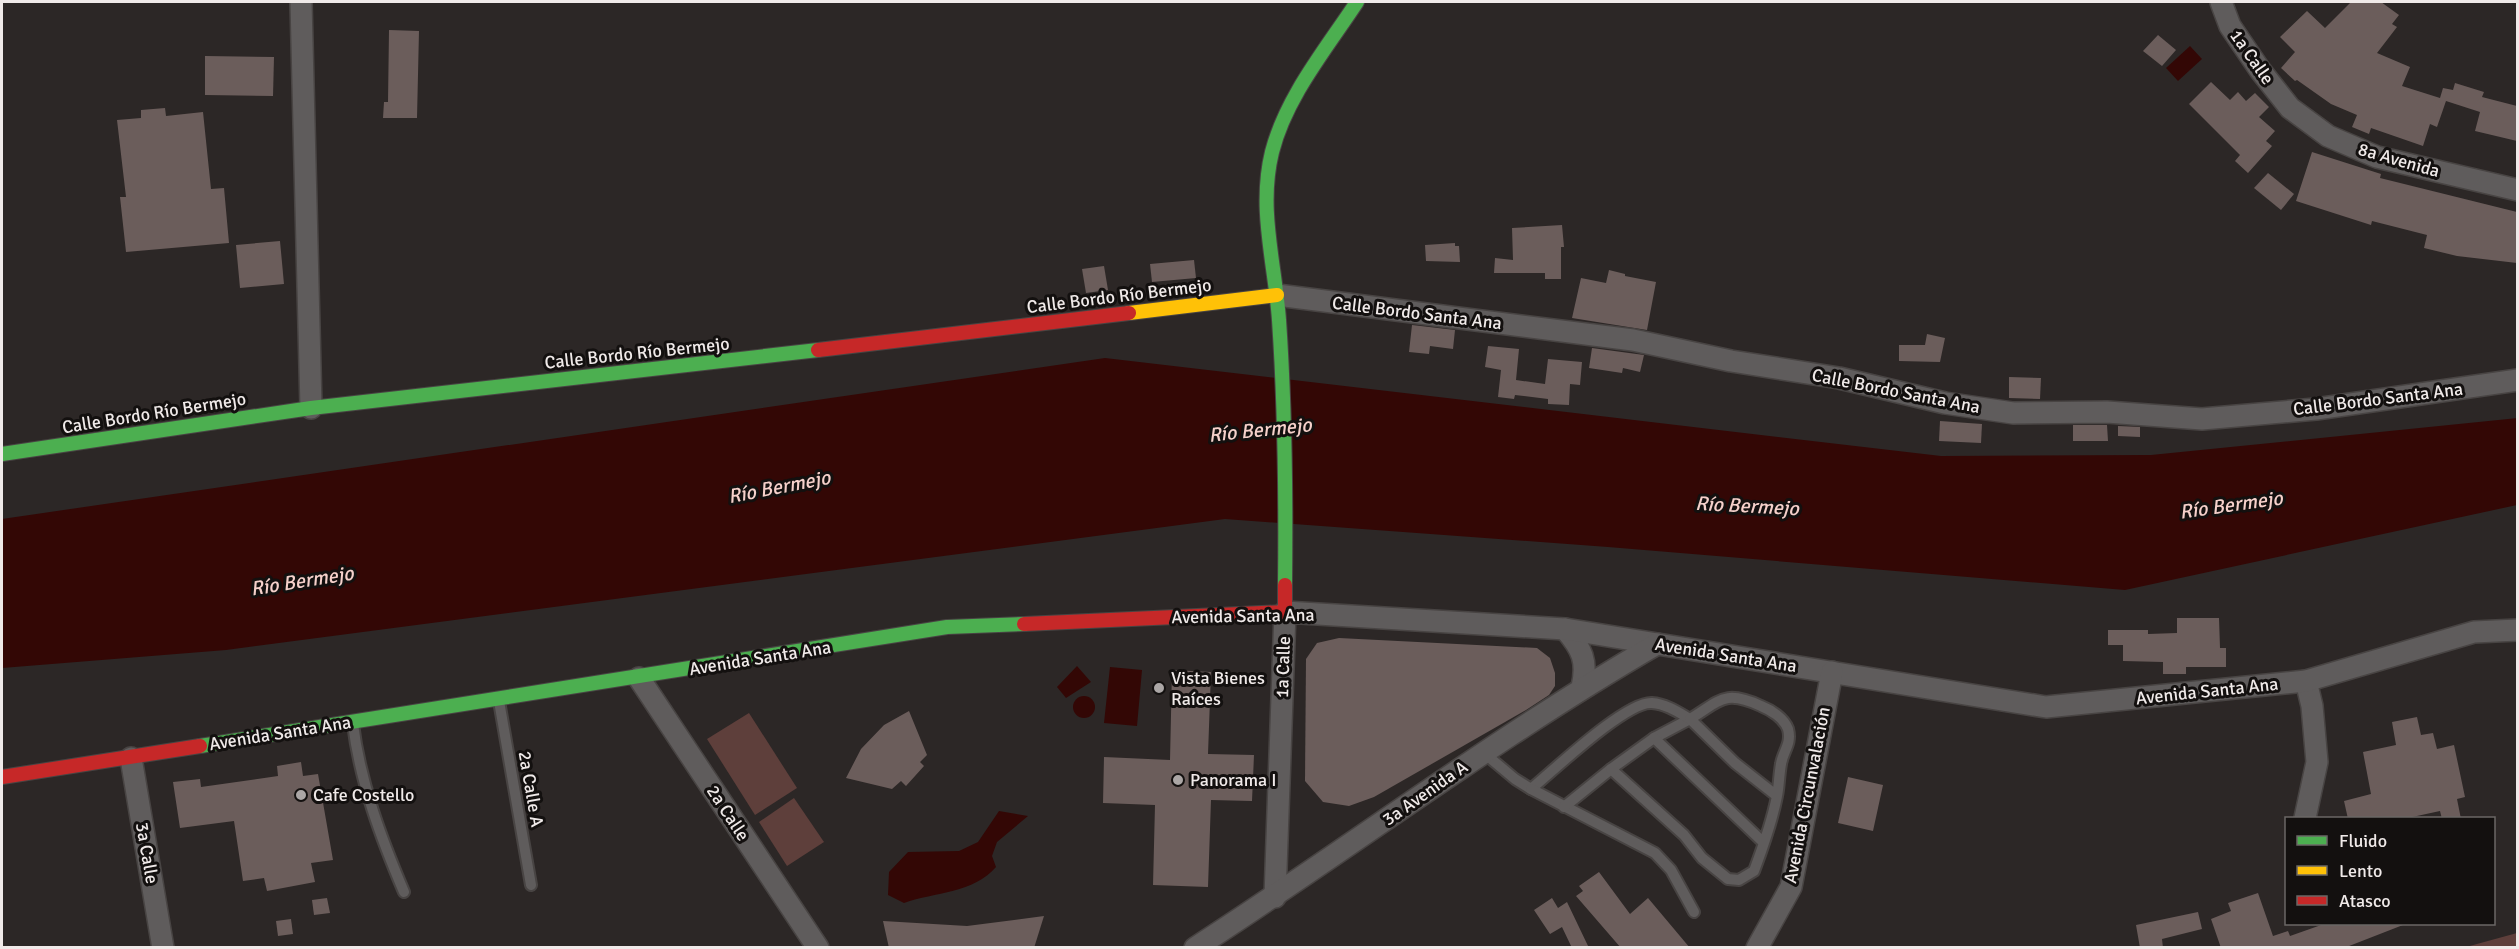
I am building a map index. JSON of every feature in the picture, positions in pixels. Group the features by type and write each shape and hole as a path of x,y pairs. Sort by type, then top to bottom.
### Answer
{"main road":[{"name":"1a Calle","path":"1285,612 1286,546 1280,366 1277,295 1266,222 1268,172 1279,133 1301,87 1357,2"},
{"name":"Calle Bordo Río Bermejo","path":"2,454 311,408 1277,295"},
{"name":"Avenida Santa Ana","path":"2,777 639,678 947,627 1285,612"}],"street":[{"path":"302,2 311,408"},
{"name":"1a Calle","path":"2221,2 2230,26 2290,108"},
{"name":"8a Avenida","path":"2290,108 2328,136 2377,157 2517,190"},
{"name":"Calle Bordo Santa Ana","path":"1277,295 1633,340 1731,361 1839,378 1945,403 2013,413 2107,412 2202,419 2327,407 2517,380"},
{"name":"1a Calle","path":"1275,897 1285,612"},
{"name":"Avenida Santa Ana","path":"1285,612 1565,629 2046,707 2306,681 2474,632 2517,630"},
{"path":"1565,629 1580,647 1586,671 1582,687"},
{"name":"3a Avenida A","path":"1195,948 1275,897 1582,687 1657,644"},
{"name":"Avenida Circunvalación","path":"1757,948 1791,887 1832,672"},
{"name":"2a Calle","path":"639,678 818,948"},
{"path":"2305,817 2317,762 2312,705 2306,681"},
{"name":"3a Calle","path":"131,758 163,948"}],"lane":[{"path":"1564,807 1611,769 1654,738 1690,719 1716,701 1731,696 1758,704 1775,712 1787,727 1790,744 1782,761 1777,796 1764,843 1754,871 1739,880 1728,879 1702,858 1684,835 1611,769"},
{"name":"2a Calle A","path":"499,698 531,885"},
{"path":"1531,789 1577,747 1632,709 1649,702 1669,707 1690,719 1735,763 1777,796"},
{"path":"352,721 363,775 386,849 404,892"},
{"path":"1654,738 1764,843"},
{"path":"1484,753 1531,789 1655,853 1671,870 1694,912"}],"shaded area":[{"path":"749,713 797,788 755,815 707,739"},
{"path":"794,798 824,842 787,866 759,822"},
{"path":"2517,933 2517,947 2466,947"}],"water":[{"path":"2190,46 2202,59 2178,81 2166,68"},
{"name":"Río Bermejo","path":"1105,358 1941,456 2151,455 2518,418 2517,505 2125,590 1608,547 1225,519 226,650 2,668 2,519"},
{"path":"1077,666 1091,682 1066,698 1057,687"},
{"path":"1110,667 1142,670 1137,726 1104,723"},
{"path":"1084,696 1092,699 1095,707 1092,715 1084,718 1076,715 1073,707 1076,699"},
{"path":"999,811 1028,816 997,842 992,856 996,867 987,876 953,891 904,903 888,895 889,872 908,852 959,851 978,842"}],"building":[{"path":"2351,2 2381,2 2399,15 2392,24 2397,27 2377,53 2410,67 2402,86 2440,98 2443,88 2453,90 2455,83 2484,92 2482,97 2517,106 2517,141 2475,131 2480,112 2446,101 2437,127 2430,124 2423,146 2371,128 2369,134 2352,127 2357,115 2331,104 2297,80 2295,81 2281,68 2295,52 2280,37 2307,11 2325,28"},
{"path":"389,30 419,31 417,118 383,118 384,102 388,102"},
{"path":"2158,35 2176,50 2162,66 2143,51"},
{"path":"205,56 274,57 273,96 205,95"},
{"path":"2211,82 2230,100 2238,92 2246,101 2255,93 2269,107 2259,117 2275,131 2266,141 2272,146 2248,173 2235,161 2240,155 2189,104"},
{"path":"165,108 166,116 203,112 211,189 224,188 229,243 126,252 120,197 126,197 117,120 141,118 141,110"},
{"path":"2312,152 2381,174 2380,178 2517,212 2517,263 2457,256 2424,248 2427,235 2372,221 2371,225 2296,201"},
{"path":"2268,173 2294,194 2281,210 2254,188"},
{"path":"1562,225 1564,247 1561,247 1561,279 1545,279 1545,273 1494,273 1495,258 1513,260 1512,228"},
{"path":"280,241 284,284 240,288 236,245"},
{"path":"1455,243 1455,246 1459,246 1460,262 1426,261 1425,245"},
{"path":"1194,260 1196,278 1152,282 1150,264"},
{"path":"1104,266 1108,290 1086,293 1082,269"},
{"path":"1609,270 1625,274 1625,276 1656,282 1647,330 1572,318 1581,278 1606,283"},
{"path":"1412,325 1455,330 1453,349 1430,346 1429,354 1409,352"},
{"path":"1927,334 1945,338 1940,362 1899,361 1899,345 1925,345"},
{"path":"1488,346 1519,349 1516,380 1545,384 1548,359 1582,362 1580,385 1570,384 1569,405 1548,404 1548,399 1515,395 1514,399 1498,397 1501,370 1485,367"},
{"path":"1592,348 1644,355 1640,372 1623,368 1622,373 1589,368"},
{"path":"2009,377 2041,378 2040,399 2009,398"},
{"path":"1940,421 1982,424 1981,443 1939,441"},
{"path":"2073,425 2107,425 2108,441 2073,441"},
{"path":"2118,426 2140,427 2140,437 2118,436"},
{"path":"2177,618 2219,618 2220,648 2226,648 2226,667 2186,667 2186,674 2163,674 2163,662 2123,661 2123,645 2108,645 2108,630 2148,630 2148,634 2177,633"},
{"path":"1339,638 1537,648 1550,658 1555,673 1555,686 1549,695 1526,710 1374,797 1349,806 1323,802 1305,781 1306,659 1317,643"},
{"name":"Panorama I","path":"1172,670 1211,672 1208,754 1254,755 1252,801 1211,800 1208,887 1153,885 1155,805 1103,803 1104,757 1170,760"},
{"path":"909,711 927,755 920,762 924,766 906,786 901,781 892,789 846,778 861,749 884,725"},
{"path":"2417,717 2421,735 2433,733 2437,749 2454,745 2465,797 2457,799 2461,817 2442,817 2440,811 2412,817 2348,817 2344,801 2371,794 2363,752 2396,745 2392,722"},
{"path":"301,762 303,776 318,774 333,860 311,863 315,882 267,891 264,878 243,881 234,821 180,828 173,782 200,779 201,787 278,776 277,766"},
{"path":"1848,777 1883,785 1873,831 1838,823"},
{"path":"1599,872 1630,914 1648,898 1690,948 1621,948 1576,896 1583,891 1579,886"},
{"path":"2258,893 2273,936 2288,931 2290,936 2321,925 2403,925 2344,948 2221,948 2211,919 2231,911 2228,903"},
{"path":"327,898 330,913 314,915 312,900"},
{"path":"1552,898 1558,908 1567,902 1589,948 1572,948 1562,927 1550,934 1534,910"},
{"path":"2198,912 2202,929 2162,939 2163,948 2140,948 2136,925"},
{"path":"1044,916 1034,948 889,948 883,921 967,926"},
{"path":"291,919 293,934 278,936 276,921"}],"traffic: fast":[{"path":"1285,585 1283,386 1279,320 1267,215 1268,173 1278,132 1287,112 1308,74 1357,2"},
{"path":"2,454 311,408 818,350"},
{"path":"200,746 947,627 1024,624"}],"traffic: slow":[{"path":"1129,313 1277,295"}],"traffic: jam":[{"path":"818,350 1129,313"},
{"path":"1024,624 1285,612 1285,585"},
{"path":"2,777 200,746"}],"place":[{"name":"Vista Bienes Raíces","path":"1159,688"},
{"name":"Panorama I","path":"1178,780"},
{"name":"Cafe Costello","path":"301,795"}]}
